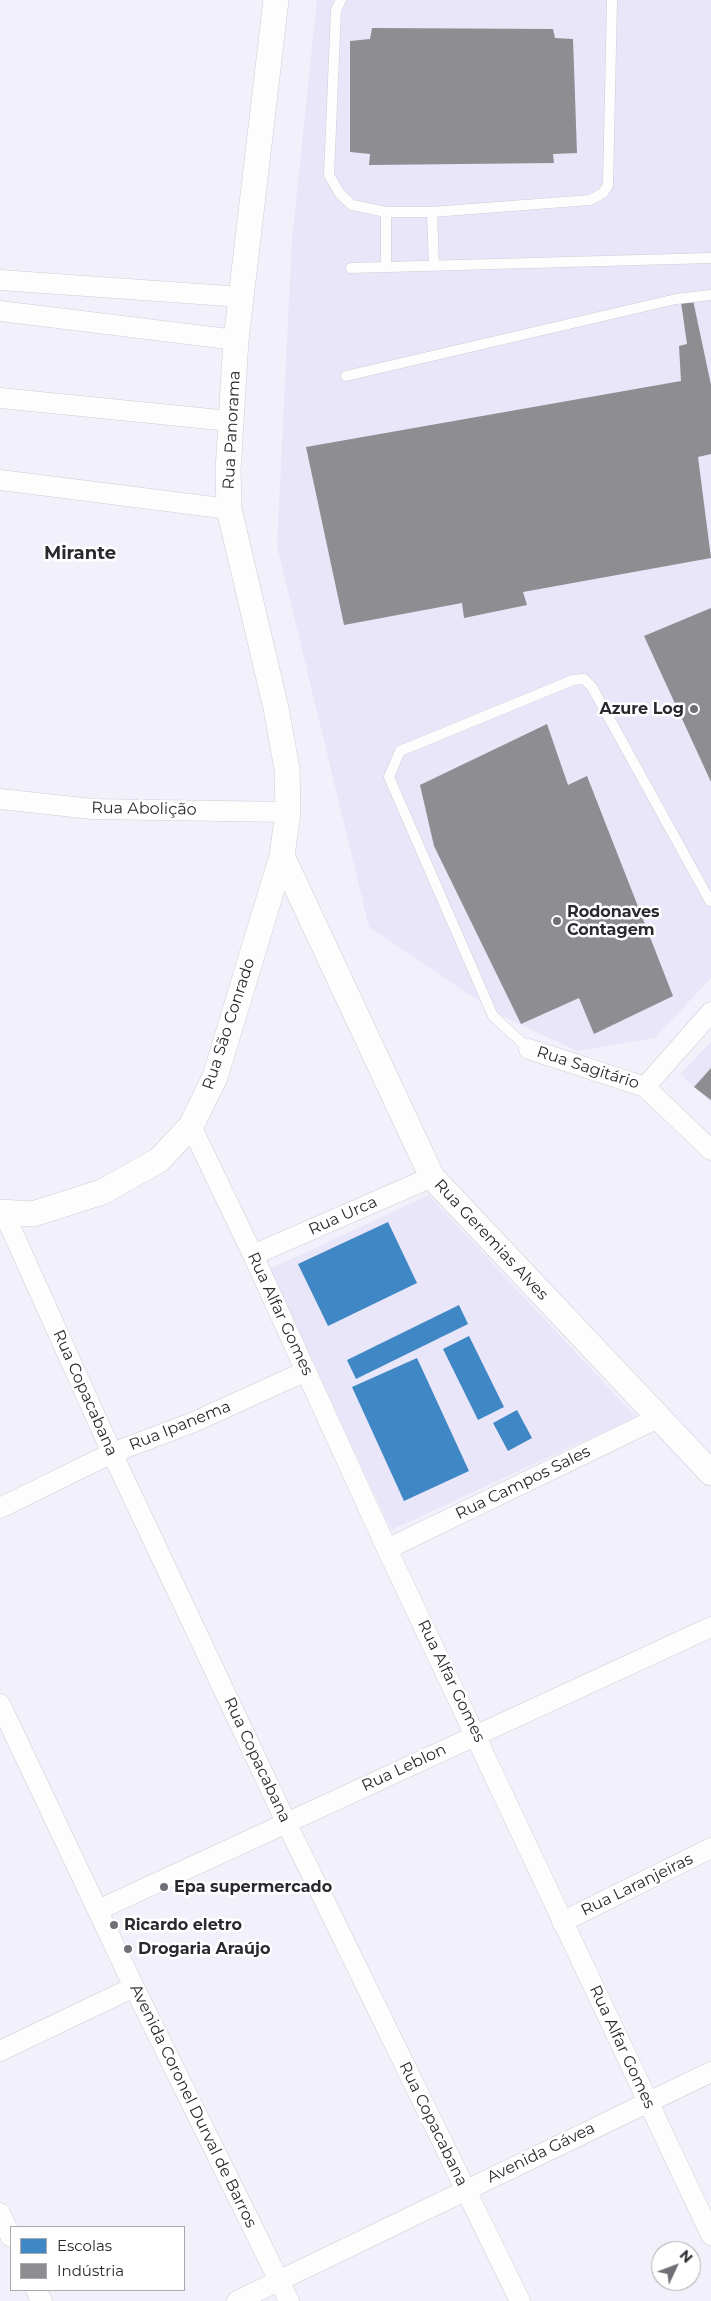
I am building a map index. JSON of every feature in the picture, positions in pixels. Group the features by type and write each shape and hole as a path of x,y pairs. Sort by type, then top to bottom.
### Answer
{"street":[{"name":"Rua Panorama","path":"276,0 236,340 230,420 229,508 276,708 287,769 288,812 282,856"},
{"path":"0,280 242,297"},
{"path":"0,311 236,340"},
{"path":"0,398 230,420"},
{"path":"0,480 229,508"},
{"name":"Rua Abolição","path":"0,799 92,809 288,812"},
{"name":"Rua São Conrado","path":"2,1213 34,1214 102,1192 159,1160 191,1126 215,1077 282,856"},
{"name":"Rua Geremias Alves","path":"282,856 432,1177 711,1473"},
{"path":"645,1087 711,1012"},
{"name":"Rua Sagitário","path":"529,1049 645,1087 711,1150"},
{"name":"Rua Alfar Gomes","path":"191,1126 253,1255 388,1549 477,1734 562,1922 711,2235"},
{"name":"Rua Urca","path":"253,1255 432,1177"},
{"name":"Rua Copacabana","path":"2,1213 112,1453 286,1822 520,2301"},
{"name":"Rua Ipanema","path":"0,1508 112,1453 194,1422 306,1371"},
{"name":"Rua Campos Sales","path":"388,1549 658,1418"},
{"name":"Rua Leblon","path":"98,1910 711,1627"},
{"name":"Avenida Coronel Durval de Barros","path":"0,1704 134,1987 290,2301"},
{"name":"Rua Laranjeiras","path":"562,1922 711,1848"},
{"path":"0,2051 134,1987"},
{"name":"Avenida Gávea","path":"236,2301 711,2072"},
{"path":"0,2213 10,2235"}],"lane":[{"path":"341,0 336,10 329,175 340,194 352,205 386,212 432,212 590,200 603,194 608,185 612,0"},
{"path":"386,212 386,267"},
{"path":"432,212 434,266"},
{"path":"351,268 711,258"},
{"path":"346,376 676,299 711,294"},
{"path":"529,1049 493,1016 389,777 400,751 573,680 584,679 592,687 710,901"}],"shaded area":[{"path":"317,0 711,0 711,978 655,1038 577,1051 498,1014 369,927 277,546 292,239"},
{"path":"711,1042 711,1103 680,1074"},
{"path":"429,1195 636,1417 391,1530 270,1269"}],"building: Escolas":[{"path":"388,1222 417,1283 328,1326 298,1264"},
{"path":"459,1305 468,1324 356,1379 347,1360"},
{"path":"469,1336 504,1407 478,1420 443,1349"},
{"path":"417,1358 469,1471 404,1501 352,1387"},
{"path":"517,1410 532,1438 508,1451 493,1423"}],"building: Indústria":[{"path":"372,28 553,29 555,38 573,39 577,153 553,154 554,163 369,165 370,154 350,152 350,41 370,39"},
{"path":"693,300 711,385 711,454 698,457 711,558 523,592 527,605 464,618 462,603 344,625 306,447 681,381 679,346 687,344 681,302"},
{"name":"Azure Log","path":"711,608 711,782 644,636"},
{"name":"Rodonaves Contagem","path":"547,724 568,785 587,776 673,996 594,1034 579,998 521,1024 434,846 420,785"},
{"path":"711,1068 711,1100 694,1087"}],"place":[{"name":"Azure Log","path":"694,709"},
{"name":"Rodonaves Contagem","path":"557,921"},
{"name":"Epa supermercado","path":"164,1887"},
{"name":"Ricardo eletro","path":"114,1925"},
{"name":"Drogaria Araújo","path":"128,1949"}],"district":[{"name":"Mirante","path":"80,554"}]}
